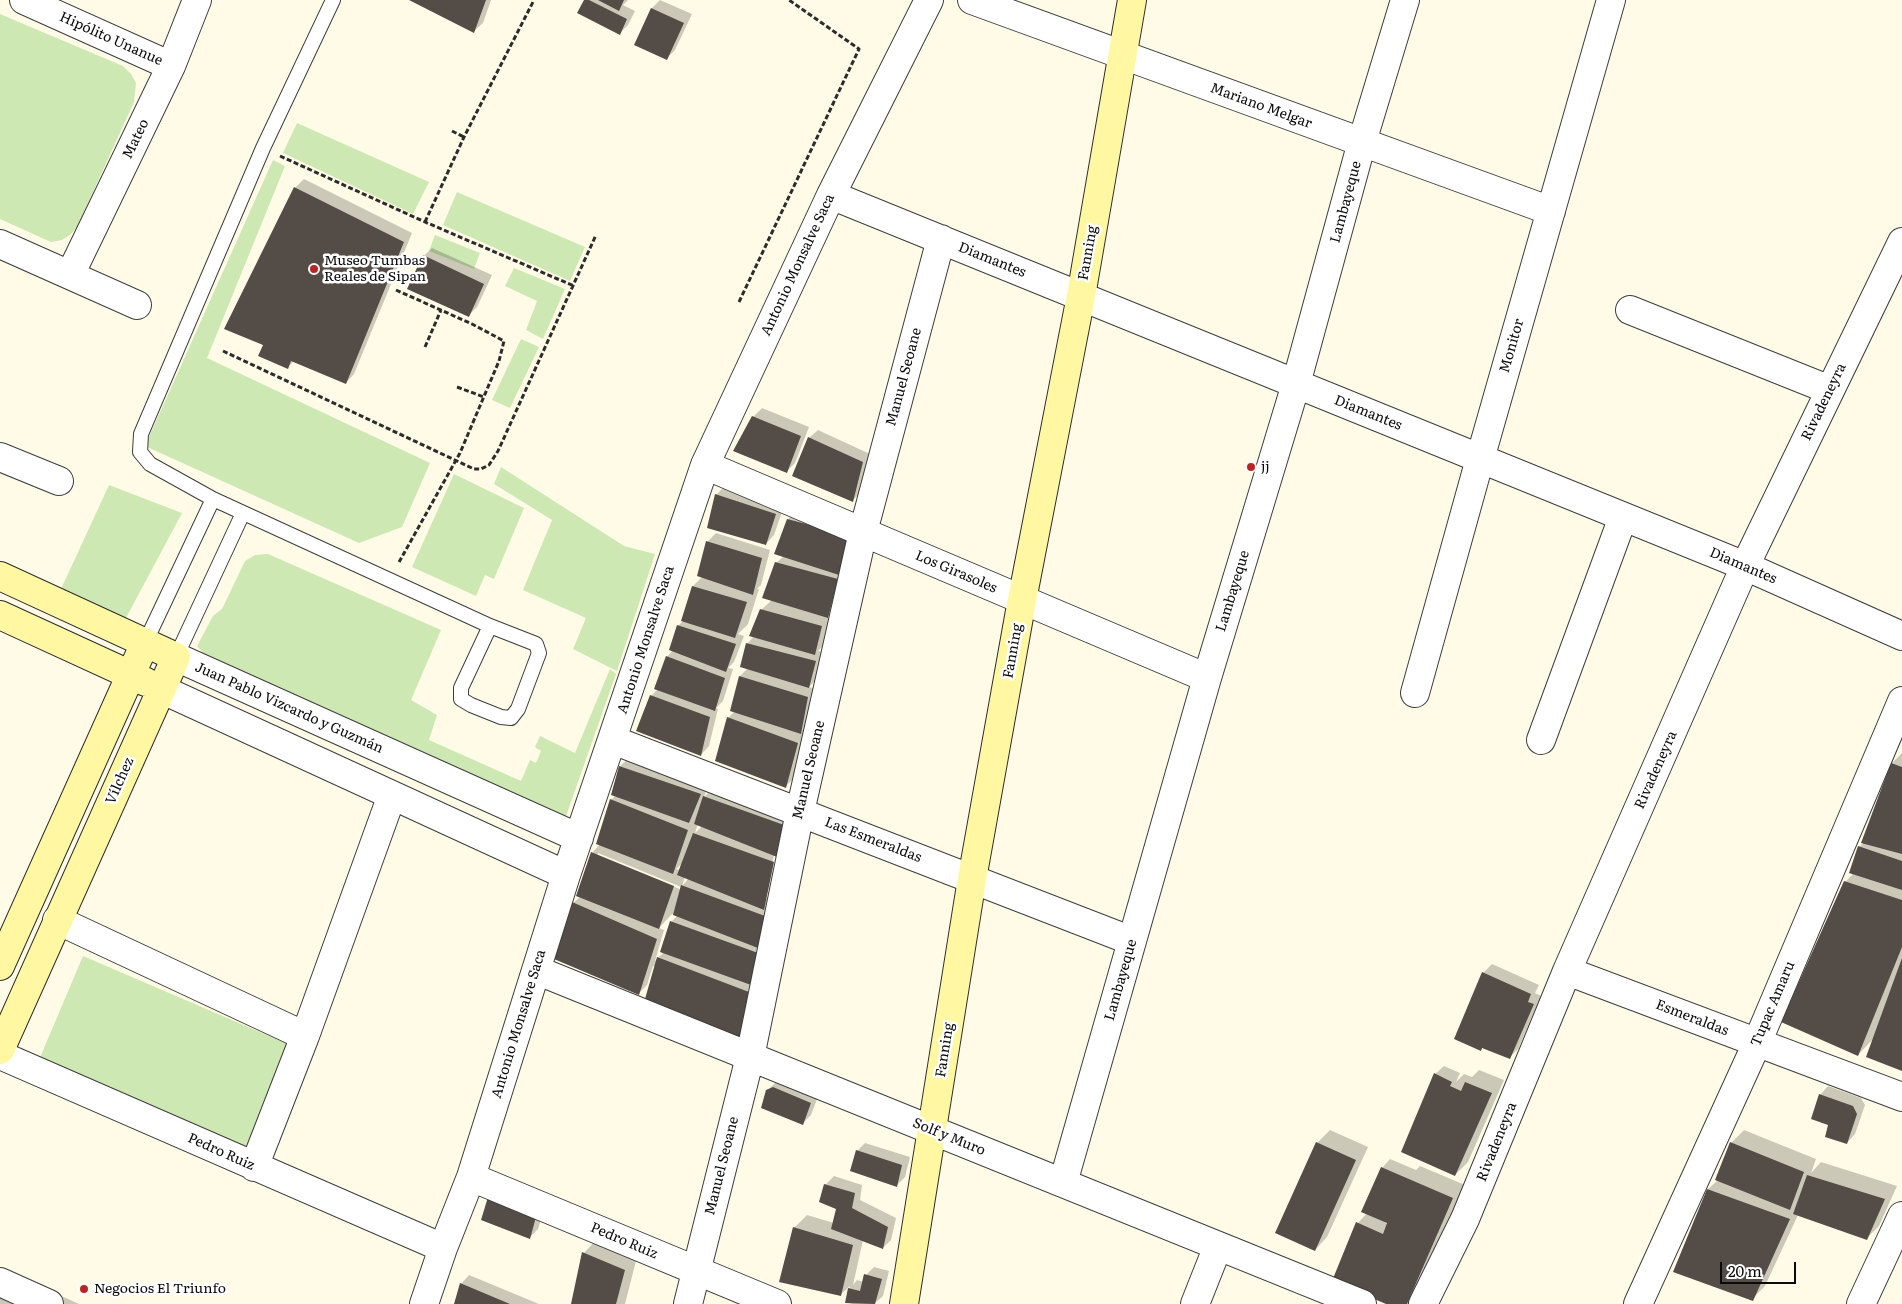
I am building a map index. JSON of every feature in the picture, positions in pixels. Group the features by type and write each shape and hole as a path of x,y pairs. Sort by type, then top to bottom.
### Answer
{"street":[{"name":"Hipólito Unanue","path":"24,0 171,66"},
{"name":"Mateo","path":"70,275 171,66 197,0"},
{"name":"Antonio Monsalve Saca","path":"424,1304 443,1248 471,1177 566,875 704,465 831,195 929,0"},
{"name":"Mariano Melgar","path":"972,0 1550,211"},
{"name":"Fanning","path":"904,1304 972,879 1022,600 1081,296 1132,0"},
{"name":"Lambayeque","path":"1063,1183 1207,678 1296,384 1362,142 1405,0"},
{"name":"Monitor","path":"1415,693 1611,0"},
{"name":"Diamantes","path":"831,195 1745,566 1902,636"},
{"name":"Manuel Seoane","path":"688,1304 750,1057 800,812 862,532 941,239"},
{"name":"Rivadeneyra","path":"1423,1304 1465,1219 1567,971 1745,566 1902,242"},
{"path":"0,244 137,305"},
{"path":"1630,310 1830,390"},
{"path":"0,457 59,481"},
{"name":"Los Girasoles","path":"704,465 1207,678"},
{"path":"1541,740 1623,517"},
{"name":"Juan Pablo Vizcardo y Guzmán","path":"0,576 579,838"},
{"path":"0,615 566,875"},
{"path":"0,966 145,643"},
{"name":"Vílchez","path":"0,1050 176,657"},
{"name":"Tupac Amaru","path":"1638,1304 1757,1043 1902,701"},
{"name":"Las Esmeraldas","path":"613,740 1132,941"},
{"path":"254,1167 305,1036 392,795"},
{"path":"57,920 305,1036"},
{"name":"Solf y Muro","path":"536,970 1362,1304"},
{"name":"Esmeraldas","path":"1567,971 1902,1097"},
{"name":"Pedro Ruiz","path":"0,1055 443,1248"},
{"name":"Pedro Ruiz","path":"471,1177 777,1304"},
{"path":"1861,1304 1902,1216"},
{"path":"1195,1304 1218,1246"},
{"path":"0,1282 49,1304"}],"lane":[{"path":"333,0 263,148 141,434 140,452 150,464 213,499 387,580 490,626 536,644 539,653 518,709 511,718 501,717 471,705 462,699 461,688 490,626"},
{"path":"145,643 213,499"},
{"name":"Vílchez","path":"176,657 243,513"}],"path":[{"path":"425,222 464,137 534,0"},
{"path":"739,302 859,49 789,0"},
{"path":"452,131 464,137"},
{"path":"263,148 425,222 574,286"},
{"path":"223,351 474,469 481,469 489,465 498,452 596,234"},
{"path":"387,580 456,459 484,397 499,360 504,341 472,324 396,290"},
{"path":"425,347 441,310"},
{"path":"456,386 484,397"}],"green space":[{"path":"0,14 123,66 136,83 134,102 77,227 62,240 51,242 0,219"},
{"path":"297,123 429,182 413,214 283,153"},
{"path":"273,160 285,166 207,358 430,463 402,527 359,543 145,446"},
{"path":"457,192 585,247 570,281 443,225"},
{"path":"435,235 480,253 474,269 429,251"},
{"path":"514,268 565,289 543,339 526,330 537,301 505,286"},
{"path":"521,339 539,347 510,408 492,400"},
{"path":"501,467 624,546 655,554 617,671 573,649 586,618 523,590 552,520 494,484"},
{"path":"454,474 524,508 494,579 485,575 476,596 412,567"},
{"path":"109,485 182,513 126,618 61,589"},
{"path":"268,554 441,630 411,700 437,715 429,740 521,781 530,760 536,763 541,751 535,747 540,736 575,753 610,669 616,674 565,819 203,653 197,646 213,616 222,609 245,561 255,555"},
{"path":"83,956 290,1045 247,1161 36,1067"}],"building":[{"path":"409,0 486,0 474,33"},
{"path":"584,0 589,0 627,19 620,35 577,13"},
{"path":"598,0 624,0 619,11"},
{"path":"651,8 684,23 667,60 634,45"},
{"path":"294,187 404,242 346,384 291,361 288,369 258,356 263,345 224,329"},
{"path":"423,255 484,284 469,317 407,289"},
{"path":"752,416 801,436 787,473 733,451"},
{"path":"808,437 863,462 853,502 792,476"},
{"path":"715,494 776,514 766,545 707,528"},
{"path":"787,519 849,535 839,575 774,554"},
{"path":"706,541 762,558 753,595 697,576"},
{"path":"775,562 838,579 828,618 762,598"},
{"path":"692,586 747,602 735,638 681,621"},
{"path":"760,609 822,626 815,655 749,636"},
{"path":"677,625 736,644 726,672 669,650"},
{"path":"746,643 816,661 809,688 740,667"},
{"path":"666,656 725,678 715,711 654,689"},
{"path":"739,676 808,697 801,734 730,711"},
{"path":"650,695 710,717 701,756 636,731"},
{"path":"727,717 798,743 786,788 715,761"},
{"path":"1891,763 1902,767 1902,854 1861,843"},
{"path":"619,766 701,794 689,823 611,795"},
{"path":"703,796 784,825 777,857 694,824"},
{"path":"610,799 688,830 673,874 596,844"},
{"path":"693,833 774,862 764,910 677,875"},
{"path":"1858,846 1902,861 1902,890 1849,873"},
{"path":"591,852 674,886 659,929 576,896"},
{"path":"1844,881 1902,900 1902,947 1858,1056 1781,1022"},
{"path":"681,885 765,916 758,948 673,915"},
{"path":"572,902 657,939 639,995 554,959"},
{"path":"670,921 758,953 751,985 660,952"},
{"path":"657,957 749,992 740,1038 645,999"},
{"path":"1902,958 1902,1071 1866,1057"},
{"path":"1482,972 1531,994 1528,1002 1534,1004 1510,1059 1482,1048 1481,1051 1454,1039"},
{"path":"1434,1073 1452,1082 1450,1086 1461,1091 1465,1082 1492,1093 1455,1176 1401,1152"},
{"path":"773,1087 811,1103 803,1125 761,1108 766,1090"},
{"path":"1819,1094 1853,1106 1857,1114 1847,1144 1825,1137 1828,1125 1811,1119"},
{"path":"1316,1142 1356,1160 1315,1251 1275,1233"},
{"path":"1730,1142 1804,1172 1790,1210 1715,1180"},
{"path":"856,1150 902,1165 897,1187 850,1171"},
{"path":"1381,1167 1453,1198 1407,1304 1386,1304 1332,1281 1356,1222 1383,1234 1387,1223 1361,1212"},
{"path":"1807,1175 1885,1199 1867,1240 1793,1214"},
{"path":"824,1184 855,1193 852,1208 888,1227 883,1249 831,1229 836,1209 819,1202"},
{"path":"1707,1189 1790,1219 1753,1301 1673,1272"},
{"path":"488,1197 536,1217 530,1239 481,1220"},
{"path":"793,1227 853,1245 841,1296 779,1282"},
{"path":"582,1252 625,1270 616,1304 571,1304"},
{"path":"864,1274 882,1279 875,1304 845,1303 848,1288 860,1291"},
{"path":"460,1283 510,1304 454,1304"}],"place":[{"name":"Museo Tumbas Reales de Sipan","path":"314,269"},
{"name":"jj","path":"1251,467"},
{"name":"Negocios El Triunfo","path":"84,1289"}]}
